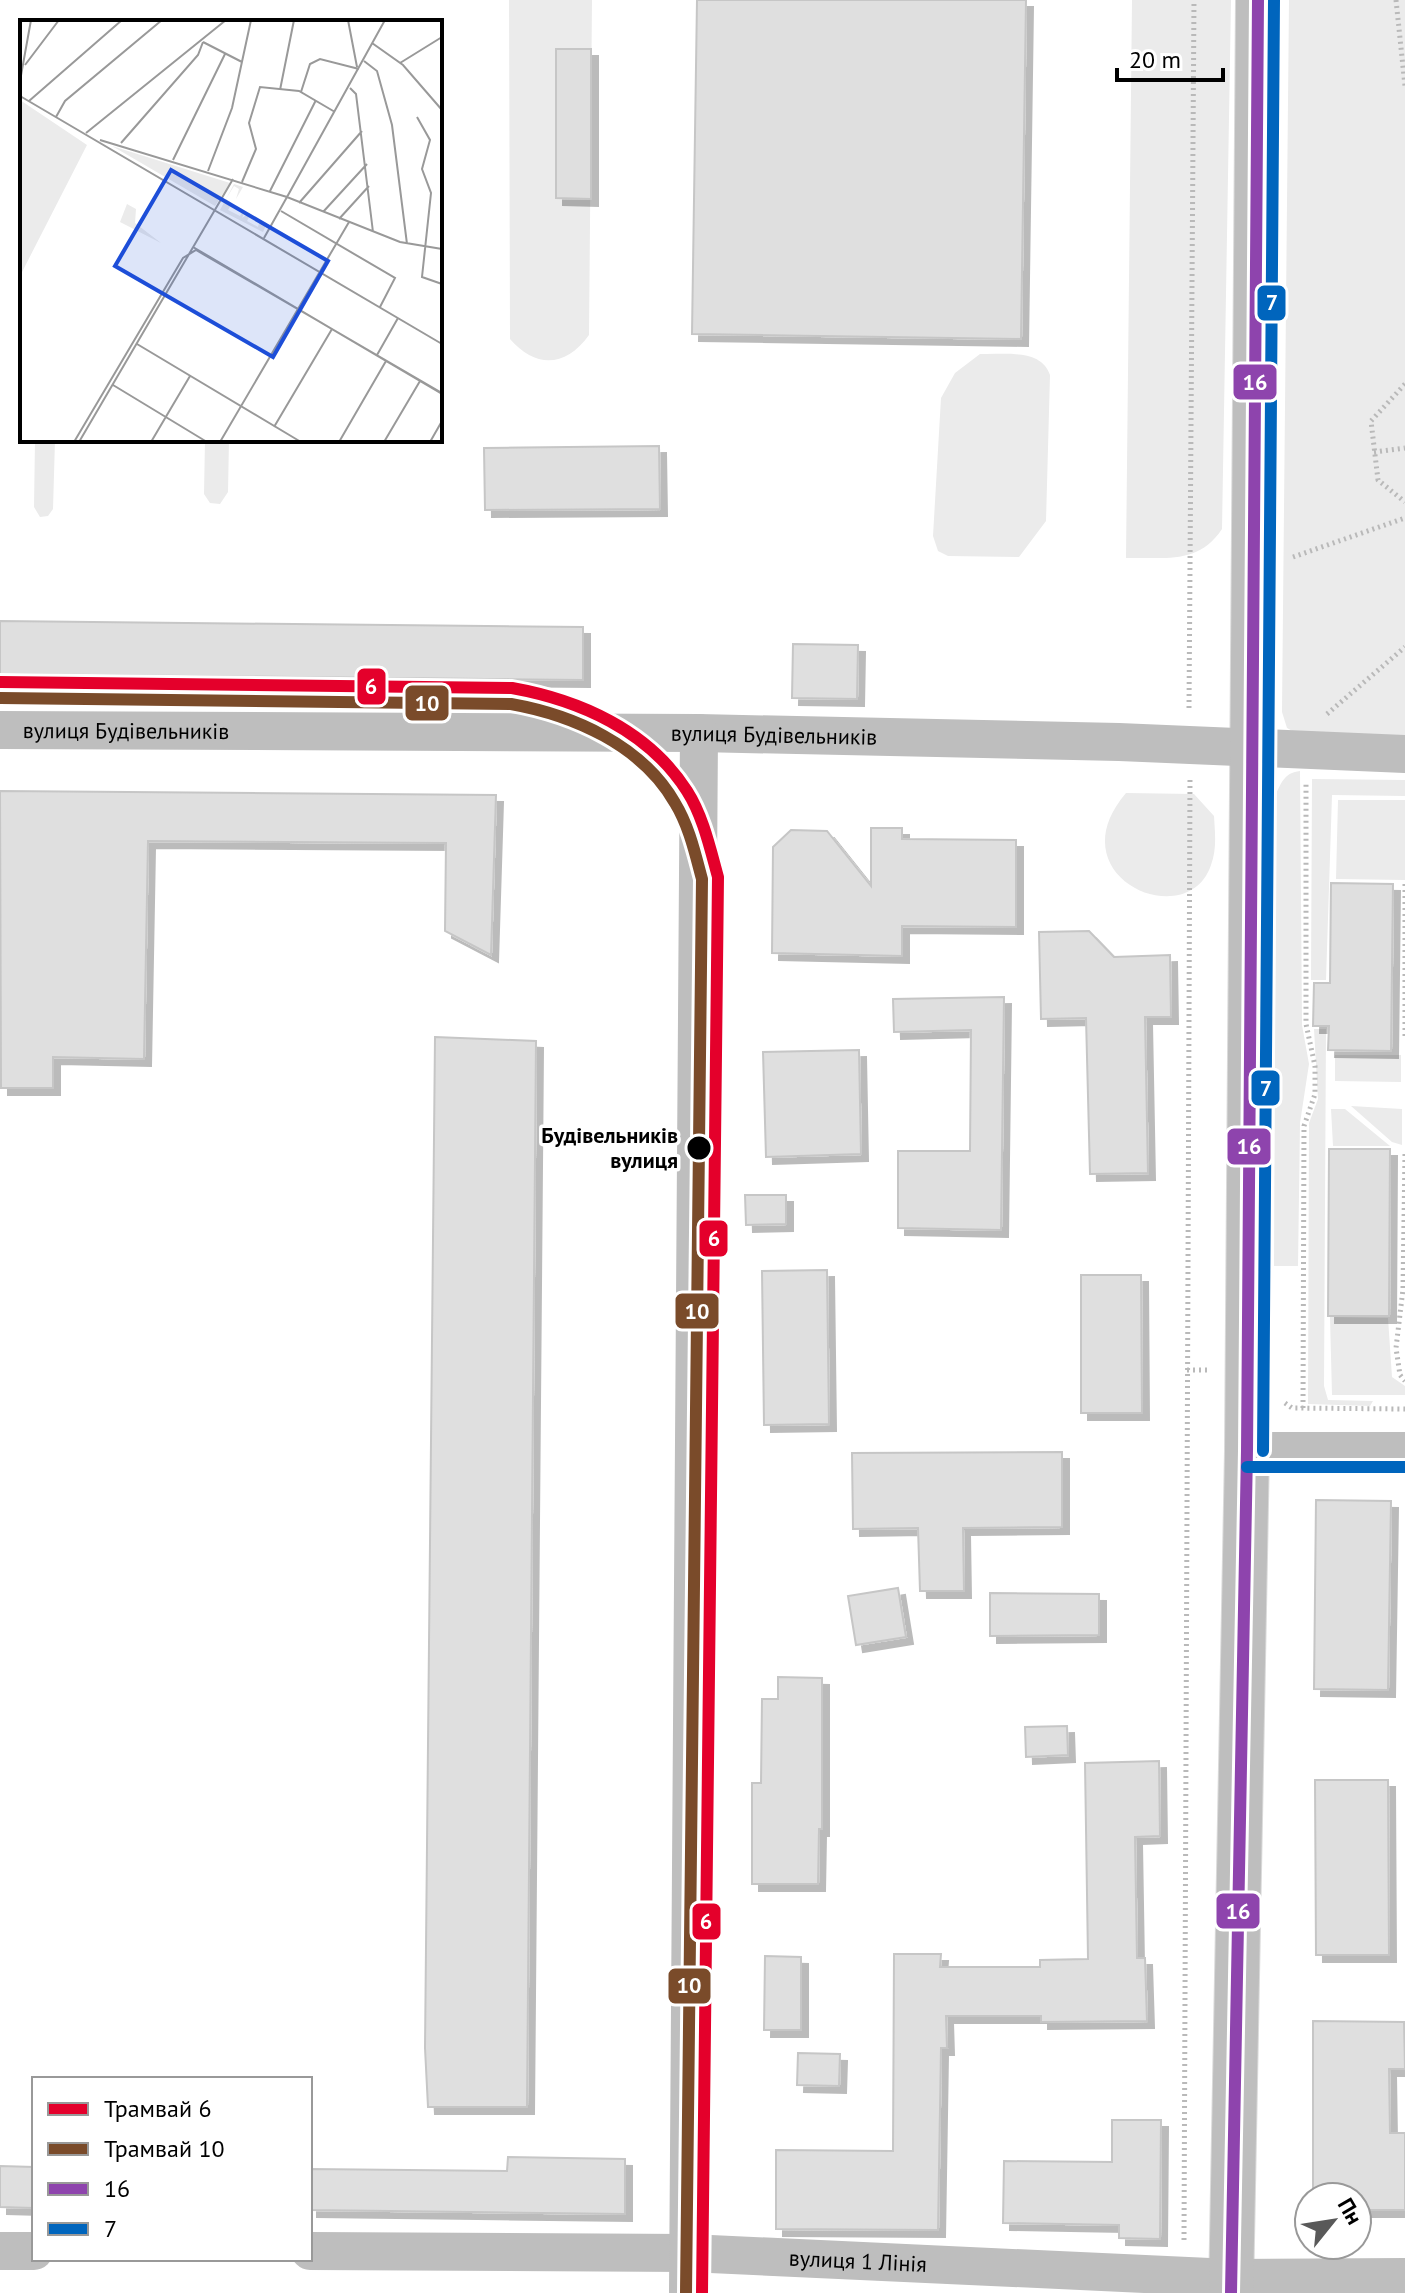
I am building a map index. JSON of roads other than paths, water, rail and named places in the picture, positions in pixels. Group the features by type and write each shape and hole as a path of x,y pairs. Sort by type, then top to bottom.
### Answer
{"main road":[{"path":"1231,2285 1247,1451 1258,0"}],"street":[{"name":"вулиця Будівельників","path":"0,730 699,733 1189,745 1405,754"},
{"path":"688,2293 699,733"},
{"path":"1247,1451 1405,1451"},
{"path":"0,2251 32,2251"},
{"name":"вулиця 1 Лінія","path":"312,2251 689,2253 1184,2275 1231,2285 1405,2277"}],"tram line":[{"name":"6","path":"0,682 512,688 587,710 632,735 671,770 697,811 718,877 702,2293"},
{"name":"10","path":"0,698 511,704 581,725 625,749 661,783 684,821 702,879 686,2293"}],"place":[{"name":"Будівельників вулиця","path":"699,1148"}]}
